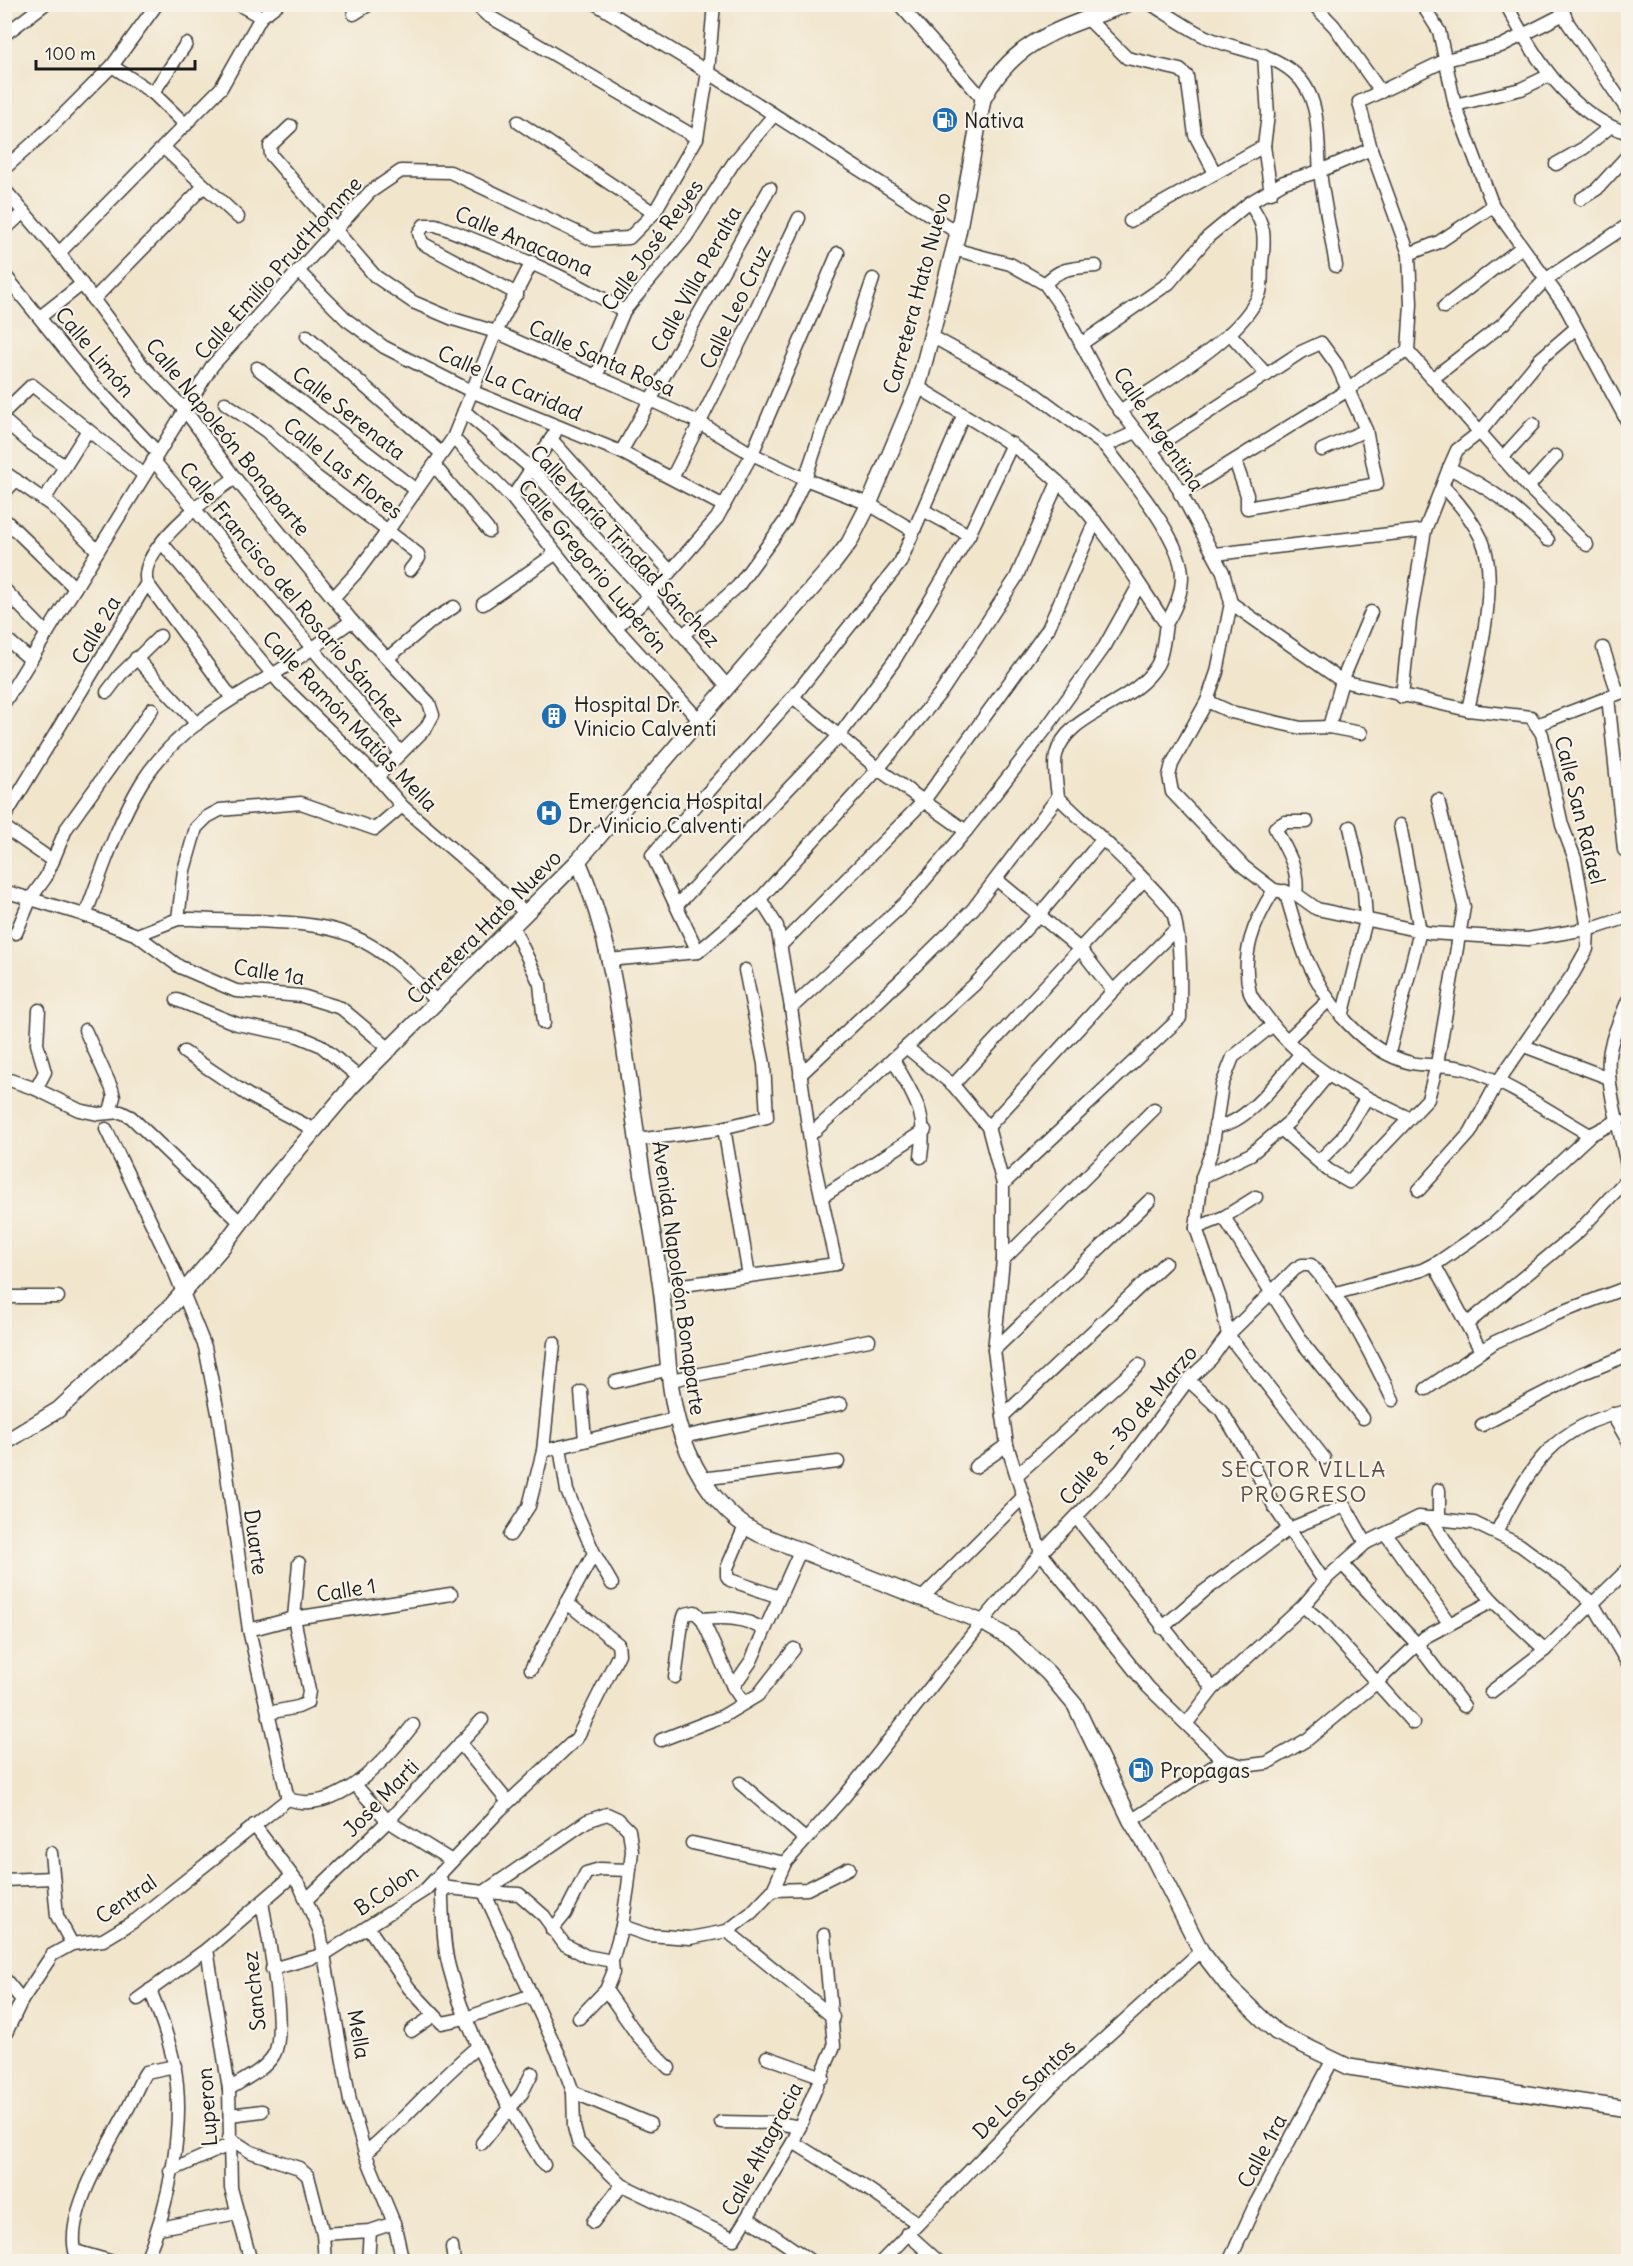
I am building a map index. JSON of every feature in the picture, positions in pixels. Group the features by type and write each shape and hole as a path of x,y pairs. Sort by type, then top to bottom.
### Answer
{"main road":[{"name":"Carretera Hato Nuevo","path":"4,1443 58,1410 154,1324 183,1293 241,1223 275,1177 361,1078 578,861 833,564 849,543 869,504 918,387 958,233 983,99 991,83 1020,51 1040,37 1092,13 1127,4"},
{"name":"Avenida Napoleón Bonaparte","path":"578,861 594,897 620,1019 661,1288 677,1418 682,1437 701,1479 745,1527 800,1551 982,1622 1013,1640 1048,1673 1075,1705 1131,1821 1201,1951 1228,1986 1276,2032 1332,2061 1349,2067 1629,2109"}],"street":[{"path":"4,169 52,126 112,66 157,4"},
{"path":"238,4 261,17"},
{"path":"59,253 221,88 261,17 278,4"},
{"path":"354,14 370,4"},
{"path":"475,4 491,10 697,138"},
{"path":"596,4 708,72 958,233"},
{"name":"Calle Emilio Prud'Homme","path":"4,703 212,366 370,192 401,171 450,172 593,240 629,238 654,213 697,138 708,72 714,4"},
{"path":"899,4 983,99"},
{"path":"1151,4 1206,37 1264,55 1295,73 1308,90 1314,106 1318,131 1320,171 1336,266"},
{"path":"1313,4 1340,34 1381,92"},
{"path":"1422,4 1439,31 1455,105 1493,206 1576,328 1625,408 1629,423"},
{"path":"1506,4 1522,35 1550,75 1593,116 1610,127 1629,133"},
{"path":"4,35 38,7"},
{"path":"1587,545 1528,487 1408,351 1411,304 1409,254 1371,149 1359,102 1446,60 1501,46 1562,9 1629,111"},
{"path":"1092,13 1127,58 1180,70 1187,76 1195,135 1215,173"},
{"path":"153,93 186,44"},
{"path":"1264,55 1268,115 1264,146 1270,193"},
{"path":"112,66 153,93 186,125"},
{"path":"1455,105 1521,89 1550,75"},
{"name":"Calle José Reyes","path":"596,377 624,311 686,237 734,162 774,115"},
{"path":"518,122 654,213"},
{"name":"Calle Santa Rosa","path":"291,126 270,146 271,155 295,179 334,231 375,276 413,302 453,319 496,332 650,400 700,423 753,454 805,479 869,504 914,531"},
{"path":"1556,164 1584,148 1610,127"},
{"path":"1130,221 1264,146"},
{"path":"164,148 238,217"},
{"path":"1081,344 1169,283 1208,237 1250,203 1270,193 1284,182 1320,171 1371,149"},
{"path":"1581,199 1597,189 1629,155"},
{"path":"93,300 204,186"},
{"name":"Calle Villa Peralta","path":"621,452 770,188"},
{"name":"Calle Napoleón Bonaparte","path":"4,189 59,253 142,366 184,409 235,478 352,621 429,703 433,714 426,728 401,753"},
{"path":"1120,411 1231,334 1246,318 1260,293 1265,241 1260,218 1250,203"},
{"path":"1409,254 1439,242 1493,206"},
{"path":"4,230 24,212"},
{"name":"Calle Leo Cruz","path":"672,478 799,218"},
{"name":"Calle Anacaona","path":"517,294 422,243 419,233 424,225 436,225 532,262 580,283 624,311"},
{"path":"1432,380 1504,323 1545,280 1629,225"},
{"path":"1444,307 1522,247"},
{"name":"Calle Argentina","path":"953,249 1010,264 1044,284 1062,309 1120,411 1173,479 1215,554 1231,603 1217,672 1207,701 1172,764 1169,776 1172,792 1244,867 1317,909 1420,931 1528,939 1588,929 1629,917"},
{"path":"616,628 650,596 717,518 753,454 838,253"},
{"path":"334,597 357,572 389,530 453,438 496,332 532,262"},
{"path":"1044,284 1054,274 1066,268 1096,266"},
{"name":"Calle La Caridad","path":"298,272 347,320 384,347 471,391 621,452 724,506"},
{"name":"Calle Limón","path":"4,274 93,384 156,456"},
{"path":"683,635 738,586 786,520 805,479 873,279"},
{"path":"40,317 82,284"},
{"path":"1402,697 1410,620 1425,530 1457,450 1480,432 1540,359 1576,328"},
{"path":"1231,334 1267,375"},
{"path":"307,336 441,453"},
{"path":"932,336 1028,389 1106,446 1168,533 1179,557 1182,577 1175,610 1166,624 1158,664 1135,689 1115,704 1077,724 1062,738 1055,758 1058,797 1144,880 1174,915 1180,968 1180,1018 1004,1184"},
{"path":"1151,450 1301,352 1321,343 1337,365 1366,430 1377,484 1247,508 1247,495 1234,461"},
{"path":"1180,494 1348,390 1369,373 1408,351"},
{"name":"Calle Serenata","path":"257,368 416,490"},
{"path":"4,412 32,385 144,475"},
{"path":"918,387 1012,444 1058,482 1095,521 1166,624"},
{"name":"Calle Las Flores","path":"225,403 266,431 314,475 418,554 419,558 410,570"},
{"name":"Calle María Trindad Sánchez","path":"464,411 532,469 650,596 728,687"},
{"path":"698,952 652,855 794,697 900,563 963,416"},
{"path":"4,420 30,443 65,466"},
{"path":"1502,458 1533,424"},
{"path":"512,498 560,427"},
{"path":"44,500 88,430"},
{"path":"1322,450 1366,430"},
{"path":"1106,446 1136,432"},
{"name":"Calle Gregorio Luperón","path":"453,438 512,498 616,628 700,721"},
{"path":"551,439 670,571"},
{"path":"677,904 839,736 894,661 969,535 1012,444"},
{"name":"Calle Francisco del Rosario Sánchez","path":"156,456 195,509 314,647 401,753"},
{"path":"1528,487 1556,456"},
{"path":"434,465 489,531"},
{"path":"1449,468 1488,487 1510,503 1548,540"},
{"path":"4,472 44,500 98,551"},
{"name":"Calle 2a","path":"4,818 147,583 144,576 147,565 162,543 195,509 235,478"},
{"path":"4,493 16,480"},
{"path":"608,960 698,952 760,899 878,769 942,691 1016,578 1058,482"},
{"path":"1443,486 1457,501 1482,540 1488,569 1484,633 1468,710"},
{"path":"923,510 969,535"},
{"path":"4,519 75,588"},
{"path":"782,945 923,802 1048,628 1095,521"},
{"path":"1215,554 1425,530"},
{"name":"Calle Ramón Matías Mella","path":"162,543 273,674 377,777 402,806 525,912"},
{"path":"483,604 555,554"},
{"path":"147,583 231,697"},
{"path":"790,1008 907,901 966,831 1045,730 1106,646 1139,585"},
{"path":"4,589 47,633"},
{"name":"Calle San Rafael","path":"1231,603 1342,681 1402,697 1468,710 1531,717 1542,734 1562,825 1575,859 1588,929 1587,949 1573,974 1497,1083 1470,1133 1419,1190"},
{"path":"388,657 433,620 454,607"},
{"path":"1329,727 1342,681 1371,612"},
{"path":"85,916 119,828 143,780 175,743 231,697 273,674 352,621"},
{"path":"107,692 136,658 160,636"},
{"path":"4,637 31,660"},
{"path":"1603,648 1618,694 1619,822 1624,850 1629,850"},
{"path":"136,658 197,724"},
{"path":"1536,725 1618,694"},
{"path":"794,697 878,769 966,831"},
{"path":"1207,701 1231,712 1301,728 1329,727 1361,733"},
{"path":"16,933 32,898 46,877 66,828 152,709"},
{"path":"377,777 401,753"},
{"path":"800,1075 904,978 973,909 1058,797"},
{"path":"1281,1129 1328,1170 1349,1182 1428,1099 1437,1064 1464,906 1438,800"},
{"path":"178,919 184,870 196,828 207,817 220,810 243,806 301,803 375,829 402,806"},
{"path":"1307,822 1285,822 1275,828 1296,869 1298,881 1256,918 1248,946 1251,995 1287,1040 1328,1075 1366,1099 1409,1118"},
{"path":"1389,1053 1420,931 1400,825"},
{"path":"4,827 53,861"},
{"path":"1342,1017 1366,921 1364,890 1350,827"},
{"path":"810,1134 975,984 1039,915 1101,841"},
{"path":"996,879 1081,950 1113,991"},
{"path":"953,1085 1144,880"},
{"name":"Calle 1a","path":"4,891 32,898 136,935 180,967 236,991 302,996 341,1008 391,1050"},
{"path":"1285,891 1307,960 1329,1000 1342,1017 1376,1048 1411,1063 1437,1064 1470,1070 1590,1135"},
{"path":"661,1288 836,1264 800,1075 782,945 777,926 760,899"},
{"path":"136,935 178,919 312,926 352,935 403,967 438,1003"},
{"path":"512,925 540,984 544,1023"},
{"path":"988,1127 1113,991 1175,930"},
{"path":"637,1140 724,1128 767,1117 764,1064 745,970"},
{"path":"177,1000 237,1024 297,1036 320,1045 361,1078"},
{"path":"1287,1040 1329,1000"},
{"path":"1629,1000 1615,1032 1609,1056 1608,1078 1629,1172"},
{"path":"36,1089 45,1072 38,1044 39,1010"},
{"path":"1273,1025 1233,1057 1222,1085 1212,1150 1202,1177 1196,1228 1217,1288 1228,1335 1324,1458"},
{"path":"85,1030 112,1089 114,1097 110,1112"},
{"path":"1524,1046 1608,1078"},
{"path":"906,1047 953,1085 988,1127 1004,1184 1003,1260 994,1350 1007,1445 1041,1553 1148,1687 1223,1760 1243,1766 1267,1763 1308,1739 1376,1683 1418,1644 1449,1623 1493,1601"},
{"path":"184,1052 248,1095 315,1130"},
{"path":"1215,1125 1230,1123 1259,1101 1301,1053"},
{"path":"893,1059 922,1115 925,1130 921,1157"},
{"path":"1202,1177 1251,1154 1281,1129 1328,1075"},
{"path":"4,1078 36,1089 80,1110 98,1114 121,1112 131,1117 241,1223"},
{"path":"1319,1161 1342,1138 1366,1099"},
{"path":"1003,1260 1155,1109"},
{"path":"1393,1400 1368,1348 1336,1293 1422,1270 1434,1264 1495,1223 1590,1135 1619,1120"},
{"path":"724,1128 749,1276"},
{"name":"Duarte","path":"106,1129 183,1293 205,1347 219,1418 249,1630 288,1799"},
{"path":"823,1196 925,1130"},
{"path":"1467,1324 1579,1232 1629,1178"},
{"path":"1196,1228 1224,1217 1256,1197"},
{"path":"994,1350 1149,1202"},
{"path":"1224,1217 1305,1346 1364,1418"},
{"path":"1003,1416 1165,1263"},
{"name":"Calle 8 - 30 de Marzo","path":"773,1890 785,1863 844,1797 982,1622 1041,1553 1121,1470 1188,1380 1211,1359 1228,1335 1302,1264 1311,1265 1336,1293"},
{"path":"1434,1264 1481,1351"},
{"path":"1426,1389 1495,1342 1554,1315 1629,1287"},
{"path":"4,1297 58,1297"},
{"path":"615,1382 869,1340"},
{"path":"510,1535 529,1506 543,1450 554,1343"},
{"path":"1482,1425 1581,1374 1629,1355"},
{"path":"1017,1475 1139,1365"},
{"path":"1188,1380 1221,1410 1247,1453 1275,1508 1324,1581"},
{"path":"581,1392 585,1440"},
{"path":"682,1437 841,1404"},
{"path":"1496,1533 1537,1462 1556,1441 1612,1414 1629,1411"},
{"path":"1612,1414 1629,1441"},
{"path":"543,1450 677,1418"},
{"path":"975,1467 1007,1445"},
{"path":"560,1447 567,1491 594,1552 612,1584"},
{"path":"701,1479 838,1462"},
{"path":"1439,1490 1435,1518 1460,1564 1493,1601 1545,1650"},
{"path":"921,1599 1022,1498"},
{"path":"1162,1628 1203,1592 1289,1529 1345,1506 1366,1543"},
{"path":"1076,1517 1162,1628 1213,1689"},
{"path":"1187,1723 1213,1689 1303,1606 1324,1581 1366,1543 1419,1517 1474,1523 1520,1545 1563,1577 1593,1604 1629,1664"},
{"path":"745,1527 727,1568 727,1576 730,1580 779,1597"},
{"path":"1386,1534 1449,1623"},
{"path":"733,1687 751,1661 800,1551"},
{"path":"531,1669 594,1552"},
{"path":"268,1713 307,1703 309,1691 294,1618 299,1563"},
{"path":"1343,1565 1418,1644 1464,1706"},
{"path":"1491,1692 1545,1650 1629,1569"},
{"name":"Calle 1","path":"249,1630 294,1618 451,1594"},
{"name":"B.Colon","path":"272,1969 325,1954 425,1890 503,1806 577,1738 619,1654 618,1644 566,1602"},
{"path":"1303,1606 1324,1624 1413,1723"},
{"path":"675,1677 681,1645 682,1622 686,1614 695,1612 702,1619 733,1687 744,1703"},
{"path":"702,1619 730,1617 753,1623 764,1630"},
{"path":"661,1740 723,1716 758,1695 794,1649"},
{"name":"Jose Marti","path":"306,1900 388,1821 482,1720"},
{"path":"288,1799 304,1804 356,1786 396,1746 413,1725"},
{"path":"460,1743 503,1806"},
{"path":"1131,1821 1223,1760"},
{"path":"740,1783 805,1839"},
{"path":"356,1786 388,1821 452,1861"},
{"name":"Central","path":"4,2037 22,2000 52,1955 72,1944 103,1940 136,1920 288,1799"},
{"path":"484,1892 587,1821 607,1814 618,1819 629,1830 632,1851 622,1926 612,1961 613,1973 606,1990 579,2018"},
{"name":"Mella","path":"254,1825 292,1876 320,1932 350,2101 365,2153 394,2223 403,2262"},
{"path":"692,1843 785,1863"},
{"path":"51,1853 57,1916 72,1944"},
{"path":"552,1930 564,1914 586,1873 600,1869 629,1870"},
{"path":"622,1926 663,1937 690,1938 727,1931 773,1890 807,1889 849,1869"},
{"path":"441,1873 448,1965 476,2048 544,2165"},
{"path":"138,1999 207,1949 292,1876"},
{"path":"4,1880 52,1878"},
{"path":"441,1887 519,1894 531,1902 564,1944 586,1956 612,1961"},
{"path":"484,1892 561,2059 573,2092 574,2127 578,2142 622,2185 593,2222"},
{"name":"Sanchez","path":"229,2089 261,2068 274,2055 281,2029 262,1902"},
{"path":"368,1927 409,1988 442,2023 466,2018 532,1995"},
{"path":"727,1931 833,2017"},
{"name":"Calle Altagracia","path":"622,2185 734,2239 793,2142 823,2077 834,2046 824,1935"},
{"name":"Luperon","path":"207,1949 229,2089 231,2188 251,2262"},
{"name":"De Los Santos","path":"881,2262 916,2223 1051,2087 1201,1951"},
{"path":"4,1978 22,2000"},
{"path":"145,2262 160,2228 178,2124 175,2066 164,2024 150,1990"},
{"path":"606,1990 638,2036 669,2068"},
{"path":"411,2031 433,2016"},
{"path":"365,2153 382,2139 446,2073 476,2048"},
{"path":"767,2057 823,2077"},
{"name":"Calle 1ra","path":"1229,2262 1254,2207 1332,2061"},
{"path":"113,2262 75,2251 73,2243 79,2212 97,2163 129,2108 141,2080 146,2073 175,2066"},
{"path":"482,2143 510,2110 532,2073"},
{"path":"573,2092 650,2124"},
{"path":"230,2115 262,2111"},
{"path":"721,2122 778,2123 800,2127"},
{"path":"170,2171 229,2141 251,2152 299,2168 308,2176 323,2234 325,2262"},
{"path":"793,2142 865,2187 916,2223"},
{"path":"160,2228 237,2213"},
{"path":"748,2218 812,2262"},
{"path":"323,2234 370,2230 394,2223"},
{"path":"368,2262 370,2230"},
{"path":"907,2233 939,2262"},
{"path":"452,2247 454,2262"}],"place":[{"name":"Nativa","path":"945,120"},
{"name":"Hospital Dr. Vinicio Calventi","path":"554,716"},
{"name":"Emergencia Hospital Dr. Vinicio Calventi","path":"549,813"},
{"name":"Propagas","path":"1141,1770"}],"district":[{"name":"SECTOR VILLA PROGRESO","path":"1304,1482"}]}
